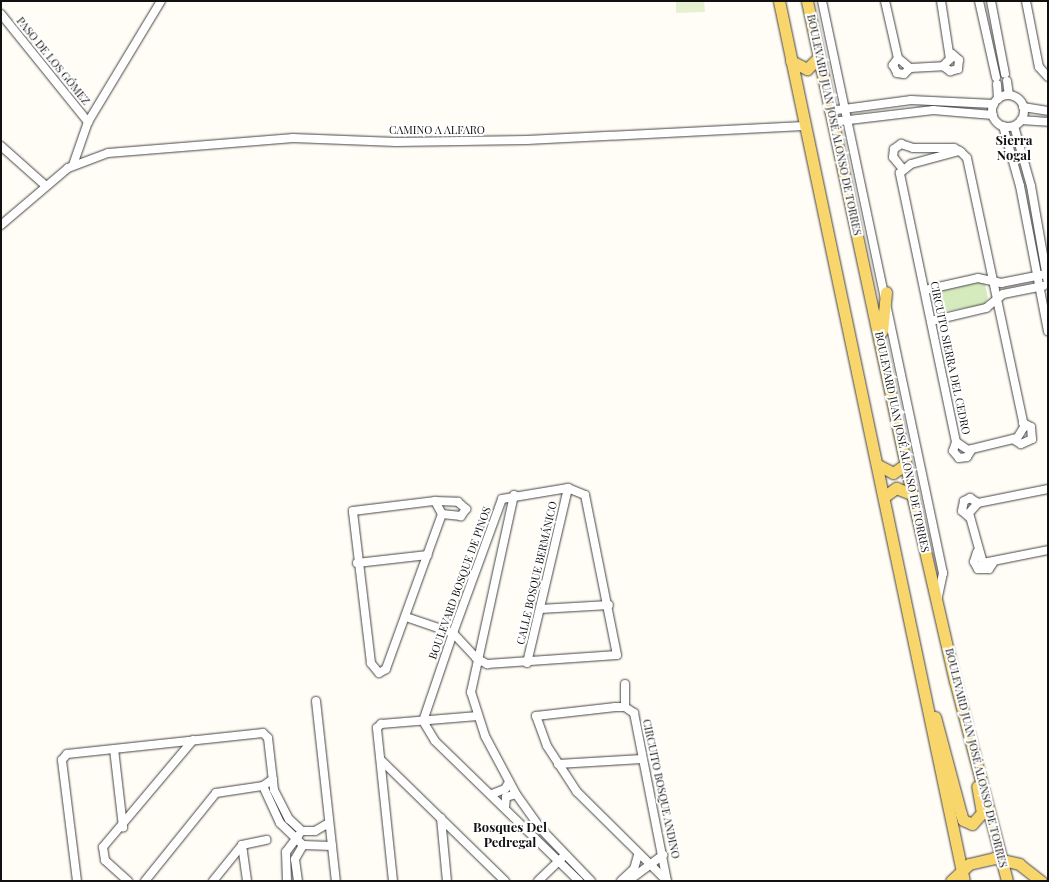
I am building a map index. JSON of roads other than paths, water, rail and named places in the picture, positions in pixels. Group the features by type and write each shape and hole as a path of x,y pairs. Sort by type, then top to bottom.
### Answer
{"main road":[{"path":"779,1 804,126 927,694 941,783 964,881"},
{"name":"BOULEVARD JUAN JOSÉ ALONSO DE TORRES","path":"807,1 830,117 881,338 905,465 937,602 1007,881"},
{"path":"791,61 807,69 818,58"},
{"path":"881,338 886,292"},
{"path":"878,465 893,473 905,465"},
{"path":"885,496 896,488 912,494"},
{"path":"927,694 942,736 961,814 964,820 972,824 982,813 969,732"},
{"path":"951,881 962,870 981,859 1002,859 1025,867 1041,881"}],"street":[{"path":"73,165 88,122 161,1"},
{"path":"822,1 843,109 886,292 943,573 937,602"},
{"path":"885,1 898,58 910,68 942,66 952,54 940,1"},
{"path":"979,1 996,80 996,101 992,115"},
{"path":"991,1 1009,95"},
{"path":"1026,1 1039,67 1048,77"},
{"name":"PASO DE LOS GÓMEZ","path":"1,14 88,122"},
{"path":"830,117 843,109 911,100 996,101 1009,95 1018,99 1023,107 1021,120 1014,126 1003,126"},
{"path":"1023,107 1048,111"},
{"path":"830,117 846,120 933,110 992,115 1003,126 1020,186 1038,287 1048,331"},
{"path":"1021,120 1048,122"},
{"name":"CAMINO A ALFARO","path":"1,225 45,185 73,165 108,153 244,140 527,140 804,126"},
{"path":"931,321 986,308 1003,294 1048,284 1031,186 1014,126"},
{"name":"CIRCUITO SIERRA DEL CEDRO","path":"901,144 913,148 947,146 959,151 968,162 1023,423 1022,434 1013,439 972,449 963,449 956,442 902,168 893,157 901,144"},
{"path":"1,146 45,185"},
{"path":"902,168 959,151"},
{"path":"925,290 978,278 1001,283 1046,274"},
{"path":"406,617 453,633 476,658 487,664 526,663 617,655 609,605 585,495 568,488 514,495 499,556 476,658 470,685 478,716 509,782 561,858 579,881"},
{"name":"CALLE BOSQUE BERMÁNICO","path":"526,663 568,488"},
{"path":"1048,489 978,503 971,508 969,517 977,552 983,562 993,563 1048,550"},
{"name":"BOULEVARD BOSQUE DE PINOS","path":"423,721 453,633 502,499 514,495"},
{"path":"435,502 442,514 386,669 379,673 371,663 357,563 353,511 435,502 458,502 466,509 461,516 442,514"},
{"path":"483,551 492,550 499,556"},
{"path":"357,563 428,555"},
{"path":"540,609 609,605"},
{"path":"621,881 634,869 638,855 590,808 558,764 536,716 625,707 625,684"},
{"path":"316,701 336,881"},
{"name":"CIRCUITO BOSQUE ANDINO","path":"625,707 634,713 642,759 664,854 667,881"},
{"path":"393,881 378,726 478,716"},
{"path":"423,721 435,741 561,858 591,881"},
{"path":"77,881 62,760 67,754 264,733 268,738 275,793 286,816 302,831 315,831 329,823"},
{"path":"128,881 103,854 105,842 123,827 193,740"},
{"path":"114,749 123,827"},
{"path":"558,764 642,759"},
{"path":"382,761 505,881"},
{"path":"144,881 216,793 263,786 273,779"},
{"path":"492,794 504,789 509,782"},
{"path":"263,786 280,823 296,839 303,845 332,846"},
{"path":"505,807 506,797 516,794"},
{"path":"441,818 447,881"},
{"path":"288,881 285,857 302,831"},
{"path":"213,881 242,845 266,840"},
{"path":"242,845 247,881"},
{"path":"298,881 295,859 303,845"},
{"path":"628,881 664,854"},
{"name":"CIRCUITO BOSQUE ANDINO","path":"638,855 667,881"},
{"path":"538,881 561,858"}],"district":[{"name":"Sierra Nogal","path":"1014,148"},
{"name":"Bosques Del Pedregal","path":"510,836"}]}
